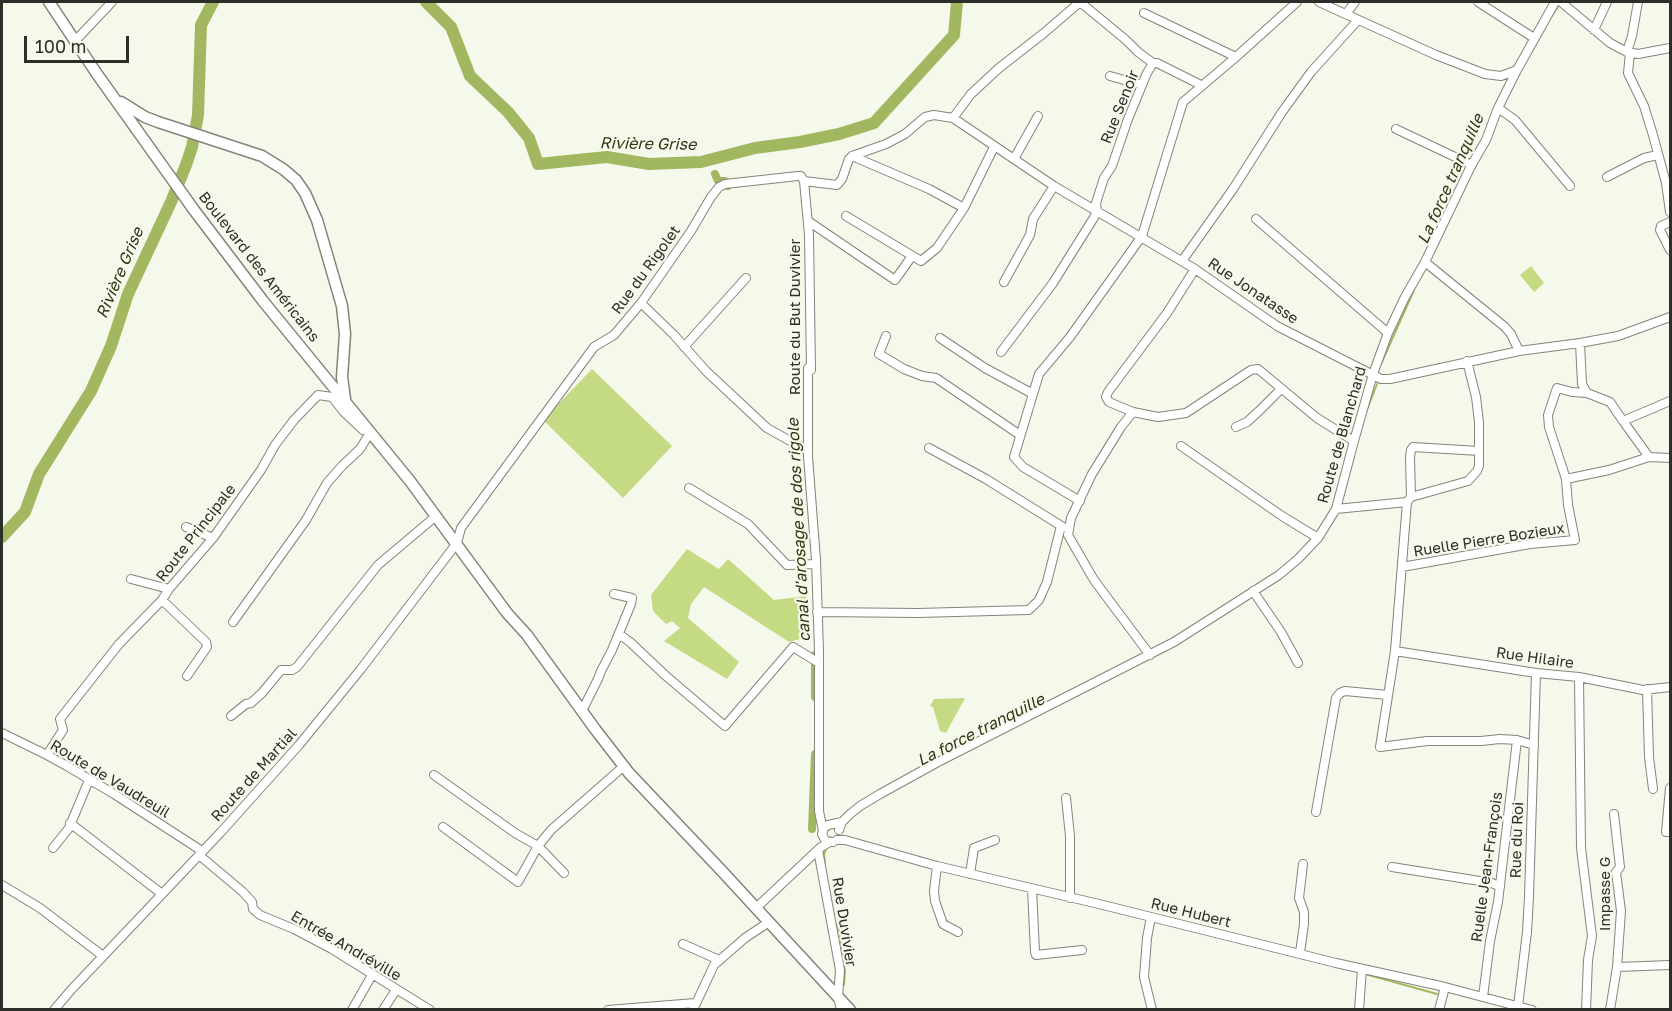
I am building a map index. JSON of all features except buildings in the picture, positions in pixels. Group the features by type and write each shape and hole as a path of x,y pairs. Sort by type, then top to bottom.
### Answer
{"main road":[{"name":"Boulevard des Américains","path":"50,2 194,210 263,301 383,447 624,766 850,1010"},
{"path":"113,95 134,111 158,122 244,149 274,162 291,175 301,187 312,206 342,306 345,334 342,377 345,399"}],"street":[{"path":"75,41 112,2"},
{"path":"852,156 886,144 905,134 925,117 934,115 953,118 971,94 999,68 1080,2 1153,63"},
{"path":"1080,501 1023,466 1014,457 1039,374 1070,336 1142,236 1180,109 1187,97 1297,2"},
{"path":"1319,2 1436,55 1485,74 1501,76 1516,70"},
{"path":"1346,14 1355,2"},
{"path":"1478,2 1534,38"},
{"name":"Route de Blanchard","path":"756,908 820,849 860,806 1174,642 1290,566 1318,538 1336,509 1354,441 1388,333 1486,140 1516,70 1555,2"},
{"path":"1561,2 1610,43 1628,53 1638,54 1671,48"},
{"path":"1594,30 1607,2"},
{"path":"1638,2 1628,53 1628,73 1644,106 1666,183 1671,212"},
{"path":"1144,13 1236,57"},
{"path":"1182,261 1233,189 1281,112 1311,72 1358,20"},
{"name":"Rue Senoir","path":"1001,352 1053,283 1096,212 1096,203 1104,178 1112,166 1142,85 1153,63 1201,85"},
{"path":"1110,76 1142,85"},
{"path":"1498,108 1515,120 1531,137 1570,186"},
{"path":"1014,159 1038,116"},
{"name":"Rue Jonatasse","path":"953,118 1054,186 1195,269 1277,326 1381,379 1519,351 1618,336 1671,317"},
{"path":"1396,129 1472,165"},
{"path":"846,216 921,261 937,248 964,208 994,147"},
{"path":"1606,177 1644,158 1658,155"},
{"path":"852,156 929,189 964,208"},
{"name":"Rue du Rigolet","path":"457,543 461,528 594,347 614,335 641,303 719,187 725,184 801,179 837,185 852,156"},
{"name":"Route du But Duvivier","path":"801,179 808,221 812,370 808,368 808,451 816,564 819,811 835,832"},
{"path":"1004,282 1030,235 1034,219 1054,186"},
{"path":"1256,219 1388,333"},
{"path":"808,221 895,280 912,256"},
{"path":"1671,222 1661,226 1660,230 1671,250"},
{"path":"1425,262 1505,327 1519,351"},
{"path":"1195,269 1167,313 1108,392 1106,397 1109,402 1132,411 1158,417 1186,413 1254,368 1317,418 1354,441"},
{"path":"684,347 746,278"},
{"path":"641,303 706,371 767,428 808,451"},
{"path":"886,336 879,354 904,369 922,376 936,378 1020,435"},
{"path":"940,338 985,368 1033,394"},
{"path":"1580,343 1582,384 1587,393"},
{"path":"1336,509 1409,499 1468,482 1477,471 1480,436 1476,398 1467,361"},
{"path":"1649,457 1610,402 1587,393 1557,388 1548,415 1548,427 1566,479 1609,470 1649,457 1671,458"},
{"path":"1236,427 1246,422 1281,389"},
{"name":"Route Principale","path":"48,755 63,730 60,719 119,644 162,600 213,538 261,470 275,445 294,420 318,395 332,396 343,411 368,436 383,447"},
{"path":"1623,421 1671,401"},
{"path":"817,612 918,613 1029,610 1039,600 1065,528 1092,474 1132,411"},
{"path":"233,622 306,520 327,483 360,448 368,436"},
{"path":"1181,446 1282,516 1318,538"},
{"path":"1479,451 1413,447 1410,457 1409,499 1395,651 1380,747 1427,741 1517,740 1534,745"},
{"path":"929,448 976,473 1065,528 1094,580 1150,655"},
{"name":"Ruelle Pierre Bozieux","path":"1402,567 1530,544 1575,540 1568,505 1566,479"},
{"path":"689,488 748,524 787,565 816,564"},
{"path":"231,716 262,693 281,670 292,670 297,667 378,565 436,516"},
{"path":"186,526 213,538"},
{"name":"Route de Martial","path":"54,1010 299,745 361,669 457,543"},
{"path":"131,579 169,589"},
{"path":"1253,591 1281,632 1298,663"},
{"path":"582,711 631,604 632,598 614,594"},
{"path":"162,600 206,642 207,646 187,676"},
{"path":"619,634 725,726 793,647 819,663"},
{"name":"Rue Hilaire","path":"1395,651 1536,673 1579,677 1643,690 1671,687"},
{"name":"Rue du Roi","path":"1518,1006 1529,897 1536,673"},
{"path":"1579,677 1582,870 1592,936 1588,960 1586,1010"},
{"path":"1647,689 1649,757 1653,789"},
{"path":"1316,812 1336,698 1345,691 1388,695"},
{"name":"Route de Vaudreuil","path":"2,733 48,755 201,853"},
{"name":"Ruelle Jean-François","path":"1483,997 1500,887 1517,740"},
{"path":"443,827 518,882 538,846 551,830 624,766"},
{"path":"435,776 515,833 538,846 564,873"},
{"path":"52,849 70,823 89,780"},
{"path":"1668,832 1671,788"},
{"path":"1066,798 1070,836 1070,898"},
{"name":"Impasse G","path":"1610,1010 1617,967 1621,911 1616,872 1620,867 1614,814"},
{"path":"70,823 162,894"},
{"path":"820,849 835,832"},
{"name":"Rue Hubert","path":"835,832 937,866 1445,987 1532,1010"},
{"path":"970,874 974,848 995,840"},
{"name":"Rue Duvivier","path":"820,849 840,970 838,998 841,1010"},
{"name":"Entrée Andréville","path":"201,853 243,892 252,902 253,909 260,915 294,929 332,949 430,1010"},
{"path":"1299,953 1304,924 1304,912 1299,898 1303,864"},
{"path":"937,866 934,891 937,910 943,924 958,932"},
{"path":"1392,867 1492,883 1500,887"},
{"path":"2,885 40,908 103,956"},
{"path":"1032,889 1036,955 1082,951"},
{"path":"1151,917 1144,964 1152,1010"},
{"path":"608,1010 694,1006 714,965 745,938 769,922"},
{"path":"683,944 720,960"},
{"path":"1617,967 1671,964"},
{"path":"1359,1010 1362,969"},
{"path":"352,1010 372,975"},
{"path":"1439,1010 1445,987"},
{"path":"383,1010 396,990"}],"green space":[{"path":"1531,266 1544,283 1534,292 1520,275"},
{"path":"592,369 672,446 623,498 543,420"},
{"path":"687,549 719,569 728,559 774,600 806,596 807,637 789,642 704,587 691,604 688,618 739,662 727,679 664,641 680,628 672,621 666,624 653,611 651,595"},
{"path":"965,698 946,733 940,731 933,707 930,706 934,699"}],"waterway":[{"name":"Rivière Grise","path":"2,537 25,512 39,474 91,391 111,346 128,294 186,165 198,115 201,25 213,2"},
{"name":"Rivière Grise","path":"426,2 451,27 470,76 508,112 529,138 538,164 607,157 649,164 701,162 755,148 839,134 874,123 954,35 957,2"},
{"name":"La force tranquille","path":"1551,17 1559,5"},
{"name":"canal d'arosage de dos rigole","path":"715,174 718,181 725,181 728,186"},
{"name":"La force tranquille","path":"1381,364 1414,290"},
{"name":"La force tranquille","path":"1366,412 1377,384"},
{"name":"canal d'arosage de dos rigole","path":"815,655 815,697"},
{"name":"canal d'arosage de dos rigole","path":"812,829 815,754"},
{"path":"825,864 824,854 827,847"},
{"path":"835,923 839,930 845,971 844,985"},
{"path":"1365,974 1437,994"}]}
